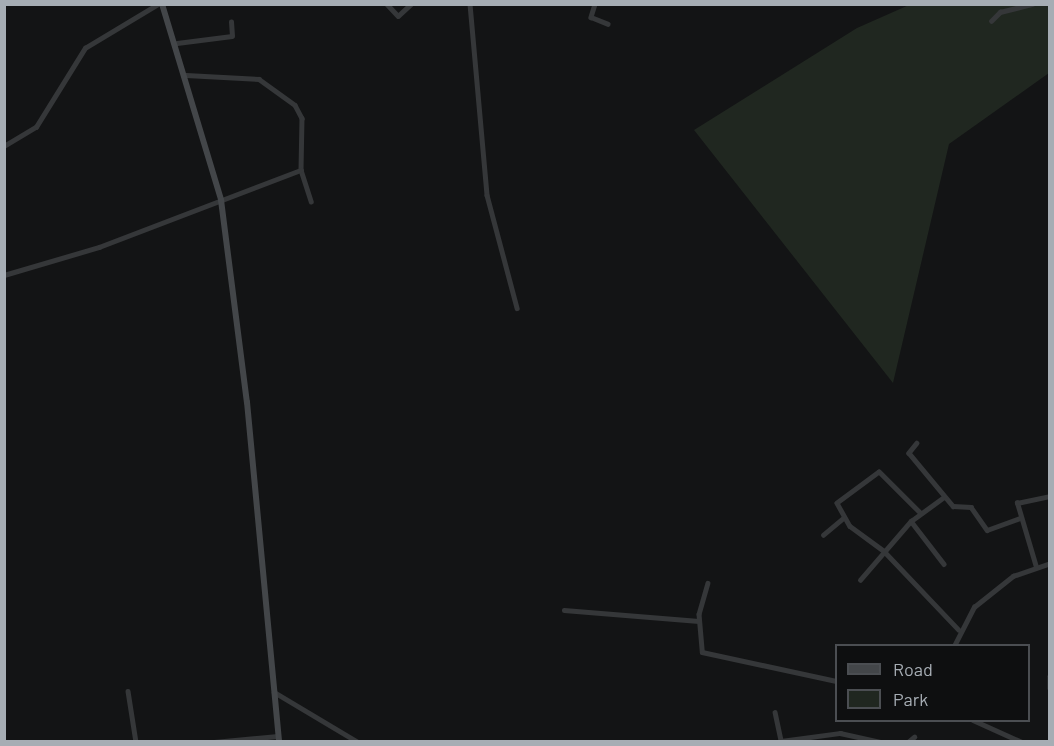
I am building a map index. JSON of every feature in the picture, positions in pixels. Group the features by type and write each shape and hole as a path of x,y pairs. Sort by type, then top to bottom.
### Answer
{"street":[{"path":"4,146 36,127 85,48 158,4"},
{"path":"162,4 177,43 221,200 278,739 214,741"},
{"path":"387,4 398,16 411,4"},
{"path":"470,4 488,202 517,308"},
{"path":"595,4 591,17 608,24"},
{"path":"991,21 1000,12 1015,13 1032,4"},
{"path":"177,43 231,36 231,22"},
{"path":"186,75 248,77 277,88 301,113 301,170 310,201"},
{"path":"4,275 99,247 301,170"},
{"path":"917,443 909,453 944,497 957,508 971,507 987,530 1020,518"},
{"path":"920,513 876,472 839,499 843,518 884,551 958,629"},
{"path":"1035,567 1020,518 1018,500 1050,496"},
{"path":"860,580 911,521 944,497"},
{"path":"824,535 843,518"},
{"path":"911,521 944,564"},
{"path":"954,644 958,629 974,607 1001,585 1035,567 1050,563"},
{"path":"708,583 699,621 702,652 835,681"},
{"path":"564,610 699,621"},
{"path":"1050,676 1050,688"},
{"path":"128,691 136,741"},
{"path":"274,692 358,741"},
{"path":"775,712 781,741 840,733 881,741"},
{"path":"978,722 1021,741"}],"green space":[{"path":"909,5 1049,5 1049,73 949,144 893,383 694,130 857,28"}]}
